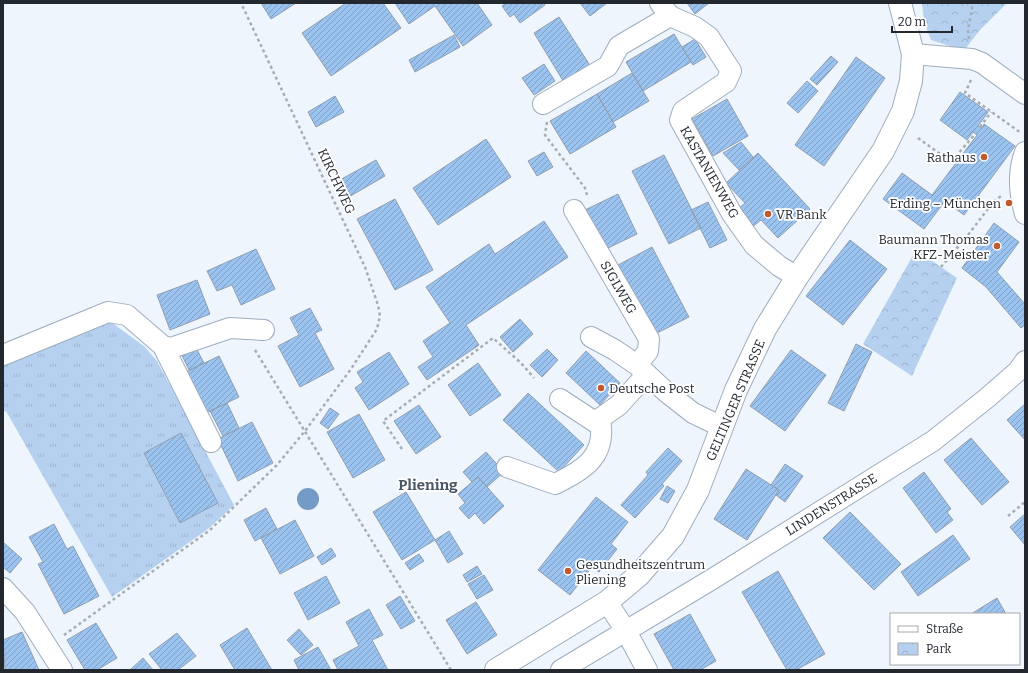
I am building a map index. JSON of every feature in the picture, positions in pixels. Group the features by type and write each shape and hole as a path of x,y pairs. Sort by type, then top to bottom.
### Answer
{"main road":[{"name":"GELTINGER STRASSE","path":"496,670 607,602 639,574 673,536 698,490 750,358 774,312 883,151 903,111 911,81 914,54 900,3"}],"street":[{"path":"543,104 608,66 619,46 665,9"},
{"name":"KASTANIENWEG","path":"665,9 709,37 731,71 726,82 684,111 680,120 732,214 754,245 779,266 797,277"},
{"path":"914,54 972,59 982,63 1025,94"},
{"path":"1025,152 1021,163 1019,192 1025,214"},
{"name":"SIGLWEG","path":"574,210 649,339 648,351 642,370 619,405 600,420"},
{"path":"3,355 108,312 127,315 163,346 211,442"},
{"path":"163,346 171,348 230,328 264,330"},
{"path":"591,336 615,350 642,370 693,413 722,427"},
{"name":"LINDENSTRASSE","path":"626,630 714,578 933,441 987,398 1018,371 1025,361"},
{"path":"507,467 555,484 578,472 596,455 603,434 600,420 595,422 586,418 560,399"},
{"path":"3,588 25,612 62,670"},
{"path":"607,602 626,630 647,670"},
{"path":"561,670 626,630"}],"path":[{"name":"KIRCHWEG","path":"47,647 210,530 277,465 305,431 351,369 377,329 380,316 376,293 326,180 241,3"},
{"path":"972,59 968,30 973,3"},
{"path":"965,78 971,80 965,93 1025,135"},
{"path":"543,104 547,115 545,135 585,188 587,196 574,210"},
{"path":"980,127 991,112"},
{"path":"918,138 951,162 975,134"},
{"path":"941,267 1000,196 1019,192"},
{"path":"242,328 451,670"},
{"path":"402,449 383,421 494,338 521,362 534,378"},
{"path":"1008,516 1025,502"}],"green space":[{"path":"922,3 1007,3 979,31 966,48 953,47 931,40 924,22"},
{"path":"916,250 957,278 912,376 863,344"},
{"path":"111,322 145,347 157,361 234,505 208,529 112,597 6,411 3,412 3,365 96,324"}],"shaded area":[{"path":"308,488 316,491 319,499 316,507 308,510 300,507 297,499 300,491"}],"building":[{"path":"261,3 296,3 271,19"},
{"path":"346,3 383,3 401,28 331,76 302,33"},
{"path":"395,3 477,3 492,25 463,46 435,6 409,24"},
{"path":"506,3 544,3 545,5 520,23 514,14 510,17 502,6"},
{"path":"580,3 607,3 590,16"},
{"path":"687,3 709,3 695,14"},
{"path":"559,17 591,67 565,84 534,33"},
{"path":"674,34 691,62 643,91 626,62"},
{"path":"454,35 460,47 415,72 409,60"},
{"path":"695,39 706,57 693,65 682,47"},
{"path":"831,56 838,62 817,85 810,79"},
{"path":"856,57 885,78 824,166 795,145"},
{"path":"544,64 555,81 534,95 522,78"},
{"path":"632,73 649,101 613,122 597,94"},
{"path":"807,81 818,91 798,113 787,103"},
{"name":"Rathaus","path":"960,92 988,112 978,126 982,128 984,124 1015,146 964,215 945,201 924,229 883,199 902,173 932,195 977,135 973,132 967,140 940,120"},
{"path":"597,94 616,127 570,154 550,121"},
{"path":"335,96 344,112 316,127 308,112"},
{"path":"727,99 748,136 713,156 692,119"},
{"path":"486,139 511,177 438,225 413,188"},
{"path":"741,142 753,157 739,170 723,153"},
{"path":"544,152 553,167 537,176 528,161"},
{"path":"758,153 810,209 778,238 761,220 751,228 735,212 745,203 726,183"},
{"path":"664,155 701,228 669,244 632,171"},
{"path":"376,160 385,176 347,198 338,181"},
{"path":"618,194 637,234 604,250 585,210"},
{"path":"395,199 433,270 395,290 357,219"},
{"path":"708,202 727,240 710,248 691,210"},
{"path":"544,221 568,257 466,325 479,345 427,380 418,367 433,357 423,341 450,323 426,287 489,244 495,254"},
{"path":"994,223 1019,242 997,272 1025,304 1025,325 1021,328 986,287 962,268"},
{"path":"850,240 887,269 843,325 806,296"},
{"path":"652,247 689,317 655,334 618,265"},
{"path":"256,249 275,289 241,305 232,285 217,291 207,271"},
{"path":"197,280 210,314 170,330 157,295"},
{"path":"310,308 322,330 315,333 334,369 300,387 278,346 299,335 290,318"},
{"path":"520,319 533,334 513,352 500,337"},
{"path":"856,344 872,352 844,411 828,403"},
{"path":"195,346 204,363 189,370 181,353"},
{"path":"547,349 558,360 542,377 530,365"},
{"path":"791,350 826,375 785,431 750,406"},
{"path":"586,351 620,383 600,405 566,373"},
{"path":"389,352 409,384 369,410 355,388 363,382 357,372"},
{"path":"219,356 239,397 206,413 186,372"},
{"path":"478,363 501,395 470,416 448,385"},
{"path":"528,393 584,445 559,472 503,420"},
{"path":"227,403 239,428 223,436 210,411"},
{"path":"1025,404 1025,440 1007,420"},
{"path":"419,405 441,437 416,454 394,421"},
{"path":"330,408 339,414 328,429 320,423"},
{"path":"359,414 385,460 353,478 327,432"},
{"path":"252,422 273,463 238,481 218,439"},
{"path":"181,433 218,503 180,523 144,453"},
{"path":"971,438 1009,482 982,505 944,460"},
{"path":"668,448 682,461 662,484 664,486 635,518 621,505 648,475 646,472"},
{"path":"486,452 504,472 487,487 478,477 472,482 463,472"},
{"path":"785,464 803,476 785,502 776,495 779,490 771,485"},
{"path":"746,469 779,490 747,540 714,519"},
{"path":"924,472 951,509 947,512 953,520 936,533 903,488"},
{"path":"478,477 504,506 484,524 475,513 469,519 459,508 465,503 458,494"},
{"path":"667,486 675,491 668,503 660,499"},
{"path":"406,492 435,540 402,560 373,512"},
{"path":"596,497 628,522 611,544 617,549 599,572 592,567 570,595 538,570"},
{"path":"266,508 277,529 255,541 244,520"},
{"path":"850,512 901,564 874,590 823,538"},
{"path":"1025,514 1025,545 1010,527"},
{"path":"295,520 314,556 280,574 261,538"},
{"path":"54,524 67,549 73,546 99,596 64,614 38,564 43,562 29,537"},
{"path":"449,531 463,554 448,563 435,540"},
{"path":"953,535 970,559 918,596 901,572"},
{"path":"3,542 22,559 10,573 3,567"},
{"path":"331,548 336,556 322,565 317,557"},
{"path":"419,554 424,561 410,570 405,563"},
{"path":"477,566 482,574 467,582 463,575"},
{"path":"778,571 825,654 796,670 787,670 742,592"},
{"path":"484,575 493,590 477,599 468,584"},
{"path":"326,576 340,603 308,620 294,593"},
{"path":"400,596 415,621 401,629 386,605"},
{"path":"997,598 1005,613 973,613"},
{"path":"476,602 497,635 467,654 446,620"},
{"path":"369,609 383,635 372,640 388,670 338,670 333,660 359,646 346,622"},
{"path":"690,614 716,661 700,670 674,670 654,634"},
{"path":"96,623 117,658 97,670 85,670 67,640"},
{"path":"247,628 272,670 235,670 220,645"},
{"path":"299,629 313,645 301,655 287,640"},
{"path":"22,632 39,670 5,670 3,640"},
{"path":"177,633 196,656 178,670 162,670 149,654"},
{"path":"318,647 331,670 299,670 294,660"},
{"path":"143,658 153,670 131,669"}],"place":[{"name":"Rathaus","path":"984,157"},
{"name":"Erding – München","path":"1009,203"},
{"name":"VR Bank","path":"768,214"},
{"name":"Baumann Thomas KFZ-Meister","path":"997,246"},
{"name":"Deutsche Post","path":"601,388"},
{"name":"Gesundheitszentrum Pliening","path":"568,571"}],"district":[{"name":"Pliening","path":"428,485"}]}
